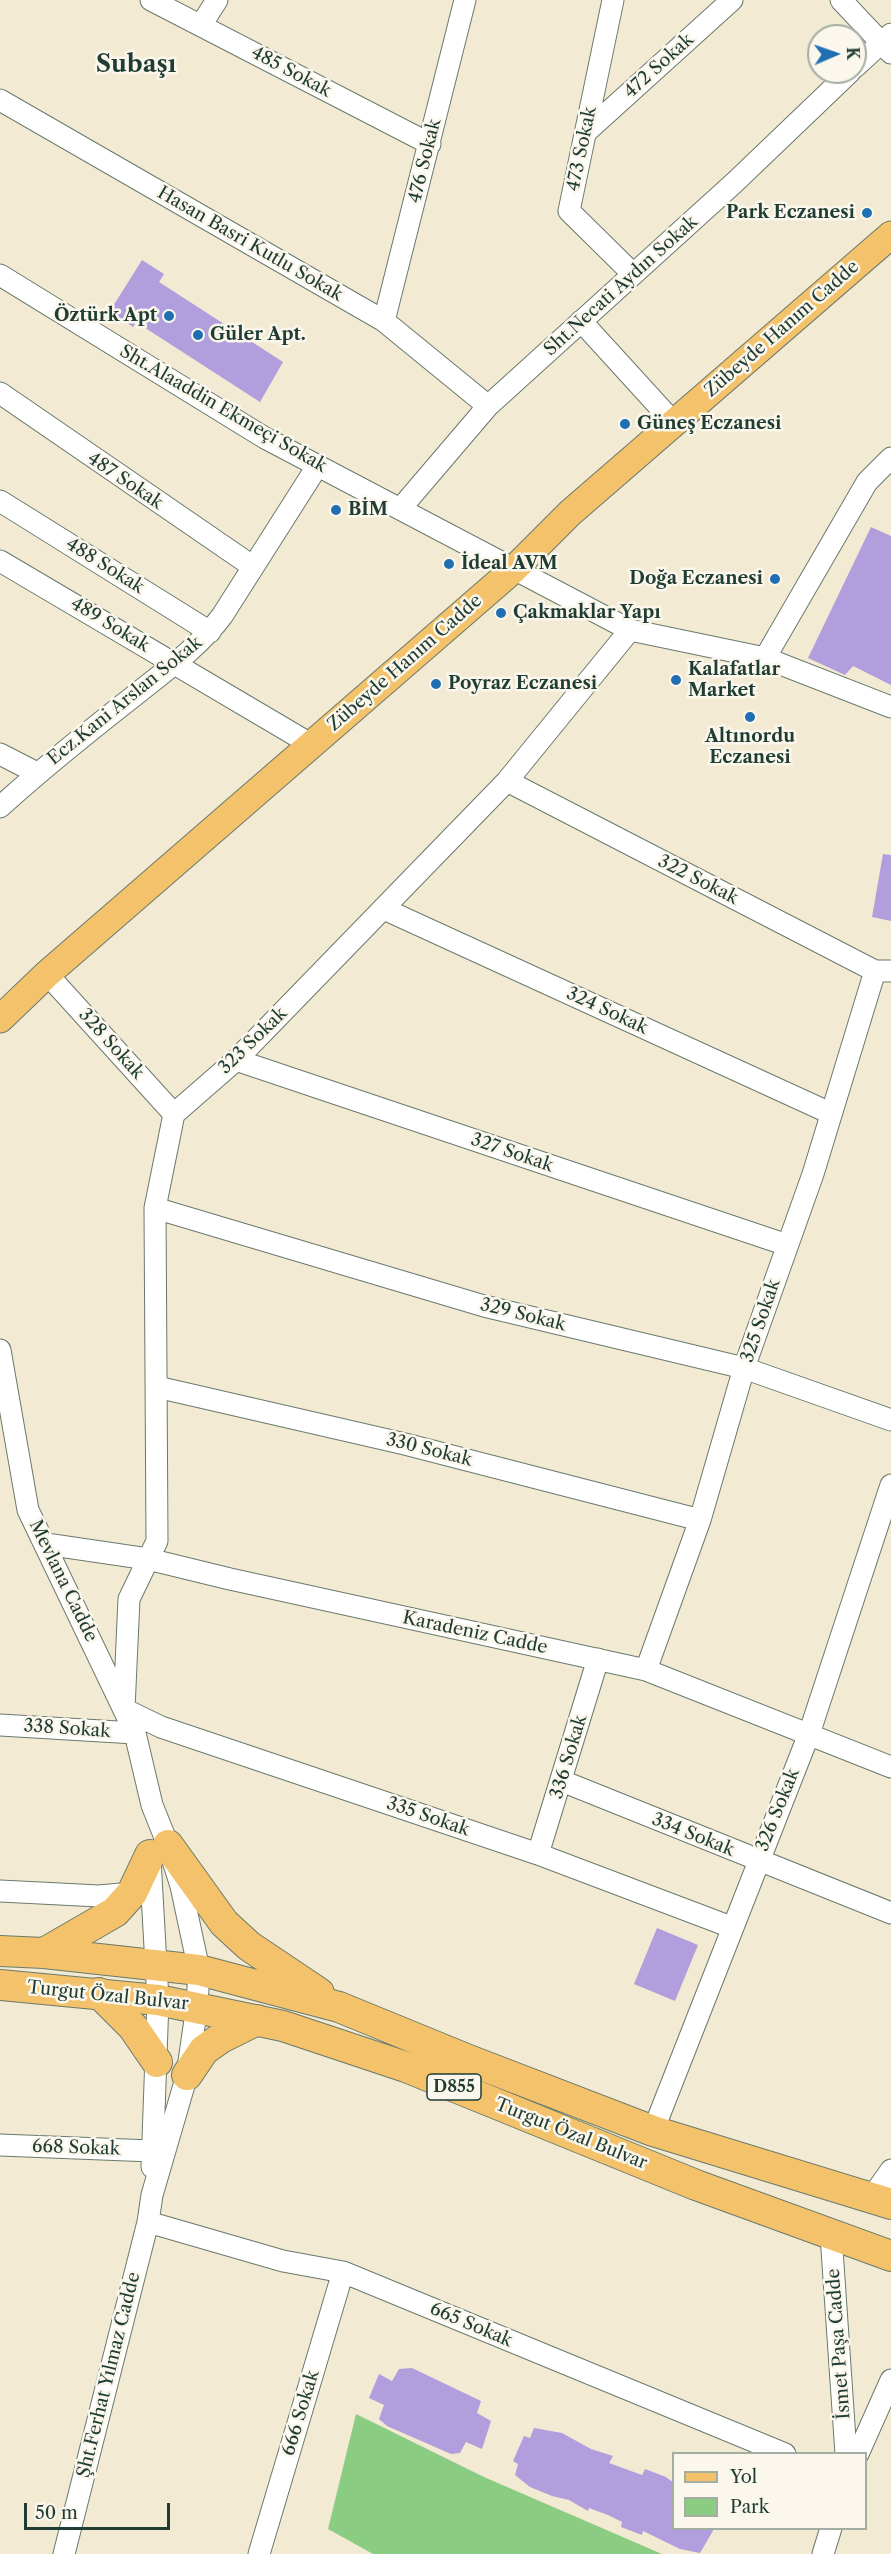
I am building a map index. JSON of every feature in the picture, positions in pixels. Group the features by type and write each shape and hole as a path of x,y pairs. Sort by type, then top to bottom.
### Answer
{"highway":[{"path":"44,1953 115,1912 132,1893 159,1850 224,1923 249,1946 339,2007"},
{"name":"Turgut Özal Bulvar","path":"0,1951 44,1953 199,1970 339,2007 465,2059 653,2131 882,2200"},
{"name":"Turgut Özal Bulvar","path":"0,1985 159,2000 197,2006 283,2026 406,2067 696,2185 891,2256"},
{"path":"99,1993 133,2027 157,2062"},
{"path":"187,2075 204,2050 257,2020"}],"main road":[{"name":"Zübeyde Hanım Cadde","path":"0,1019 47,974 514,569 570,513 891,235"}],"street":[{"name":"485 Sokak","path":"151,0 430,144"},
{"path":"201,25 217,0"},
{"name":"476 Sokak","path":"384,321 465,0"},
{"name":"473 Sokak","path":"613,0 569,211 633,274"},
{"name":"472 Sokak","path":"585,133 732,0"},
{"path":"841,0 888,43 867,58"},
{"name":"Sht.Necati Aydın Sokak","path":"401,508 488,406 734,183 837,84"},
{"name":"Hasan Basri Kutlu Sokak","path":"0,100 384,321 488,406"},
{"name":"Sht.Alaaddin Ekmeçi Sokak","path":"0,276 265,438 630,630 767,655"},
{"path":"581,321 674,423"},
{"name":"487 Sokak","path":"0,393 252,566"},
{"path":"767,655 867,482 891,458"},
{"name":"Ecz.Kani Arslan Sokak","path":"0,807 36,773 175,663 210,632 318,465"},
{"name":"488 Sokak","path":"0,501 210,632"},
{"name":"489 Sokak","path":"0,561 312,745"},
{"name":"323 Sokak","path":"174,1114 236,1060 507,781 630,630"},
{"path":"767,655 891,699"},
{"path":"767,655 891,707"},
{"path":"0,754 36,773"},
{"name":"322 Sokak","path":"507,781 883,971"},
{"name":"324 Sokak","path":"384,909 830,1113"},
{"name":"325 Sokak","path":"646,1670 700,1520 744,1368 813,1174 830,1113 883,971"},
{"name":"328 Sokak","path":"47,974 174,1114"},
{"name":"327 Sokak","path":"236,1060 788,1245"},
{"path":"124,1709 129,1599 157,1541 155,1208 174,1114"},
{"name":"329 Sokak","path":"155,1208 484,1306 744,1368 891,1420"},
{"name":"Mevlana Cadde","path":"0,1350 28,1510 135,1734 152,1805 159,1850 157,1964"},
{"name":"330 Sokak","path":"157,1387 405,1444 700,1520"},
{"name":"326 Sokak","path":"653,2131 731,1927 809,1734 891,1485"},
{"name":"Karadeniz Cadde","path":"46,1544 148,1559 646,1670 891,1767"},
{"name":"336 Sokak","path":"538,1854 598,1659"},
{"name":"335 Sokak","path":"124,1709 162,1727 538,1854 731,1927"},
{"name":"338 Sokak","path":"0,1725 135,1734"},
{"name":"334 Sokak","path":"562,1781 891,1913"},
{"name":"Mevlana Cadde","path":"159,1850 181,1886 199,1970"},
{"path":"0,1891 99,1896 132,1893"},
{"name":"Şht.Ferhat Yılmaz Cadde","path":"152,2195 159,2000 157,1964"},
{"name":"Şht.Ferhat Yılmaz Cadde","path":"64,2554 148,2222 152,2195 187,2075 197,2006 199,1970"},
{"name":"668 Sokak","path":"0,2145 152,2151"},
{"path":"882,2200 891,2170"},
{"name":"665 Sokak","path":"148,2222 283,2261 343,2272 780,2452"},
{"name":"İsmet Paşa Cadde","path":"831,2235 846,2452"},
{"name":"666 Sokak","path":"259,2554 343,2272"},
{"name":"İsmet Paşa Cadde","path":"859,2452 891,2380"},
{"path":"823,2554 831,2530"}],"green space":[{"path":"356,2414 484,2477 662,2554 373,2554 328,2529"}],"building":[{"path":"142,260 164,274 159,282 283,362 260,402 136,322 133,327 110,311"},
{"path":"871,527 891,536 891,685 853,666 845,675 808,658"},
{"path":"883,854 891,855 891,921 872,917"},
{"path":"657,1928 698,1945 675,2001 634,1984"},
{"path":"412,2368 481,2401 477,2413 491,2421 482,2449 466,2442 460,2453 451,2454 387,2426 379,2419 384,2405 369,2398 379,2374 392,2381 399,2369"},
{"path":"534,2428 562,2433 591,2449 613,2456 609,2463 642,2475 645,2469 666,2477 672,2482 672,2530 713,2530 700,2553 680,2549 643,2531 642,2535 621,2527 622,2522 608,2515 589,2508 588,2511 569,2500 530,2487 515,2475 518,2464 513,2461 524,2436 530,2438"}],"place":[{"name":"Park Eczanesi","path":"867,213"},
{"name":"Öztürk Apt","path":"169,316"},
{"name":"Güler Apt.","path":"198,335"},
{"name":"Güneş Eczanesi","path":"625,424"},
{"name":"BİM","path":"336,510"},
{"name":"İdeal AVM","path":"449,564"},
{"name":"Doğa Eczanesi","path":"775,579"},
{"name":"Çakmaklar Yapı","path":"501,613"},
{"name":"Kalafatlar Market","path":"676,680"},
{"name":"Poyraz Eczanesi","path":"436,684"},
{"name":"Altınordu Eczanesi","path":"750,717"}],"district":[{"name":"Subaşı","path":"136,65"}]}
